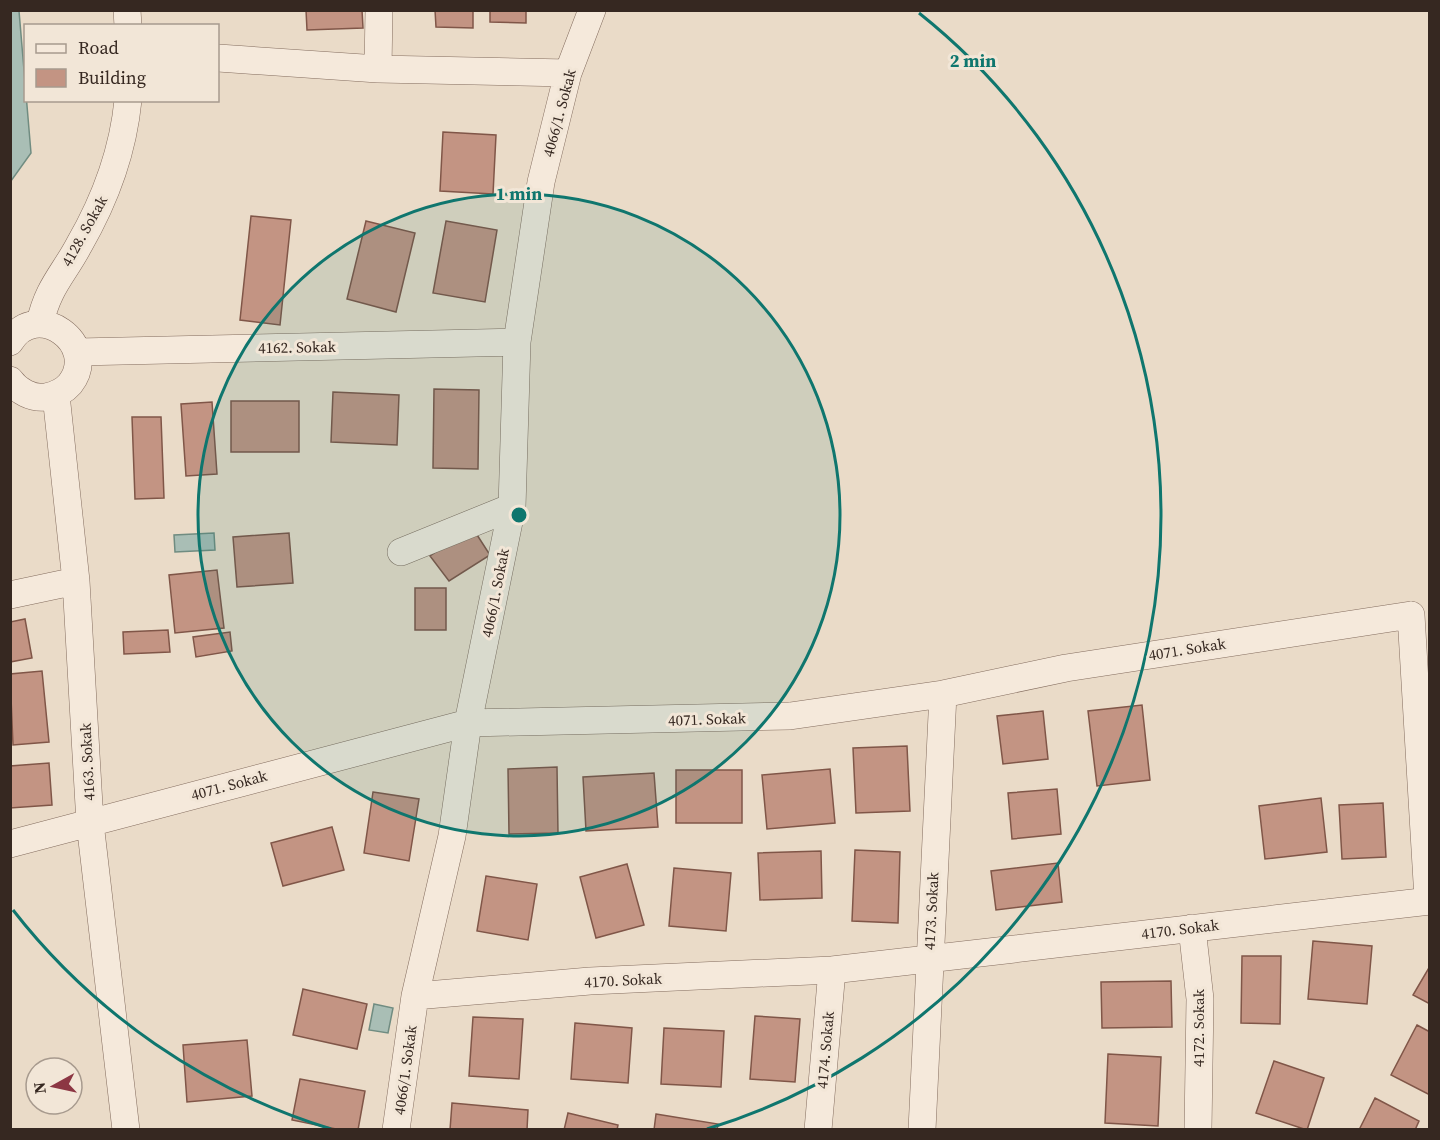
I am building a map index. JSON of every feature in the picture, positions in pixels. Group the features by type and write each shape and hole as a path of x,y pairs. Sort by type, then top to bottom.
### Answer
{"street":[{"path":"378,69 379,10"},
{"name":"4066/1. Sokak","path":"396,1130 415,996 452,836 468,723 512,507 517,342 541,182 568,73 588,14"},
{"path":"219,58 378,69 568,73"},
{"name":"4128. Sokak","path":"40,323 51,288 95,217 110,182 122,139 128,102"},
{"path":"10,342 20,331 40,323 64,331 73,341 78,352 74,378 56,394 43,397 31,396 19,390 10,380"},
{"name":"4162. Sokak","path":"78,352 517,342"},
{"name":"4163. Sokak","path":"56,394 76,581 90,823 126,1130"},
{"path":"400,552 512,507"},
{"path":"10,595 76,581"},
{"path":"1420,619 1429,900"},
{"name":"4071. Sokak","path":"10,844 414,735 468,723 790,716 943,693 1066,668 1420,619"},
{"name":"4173. Sokak","path":"922,1130 943,693"},
{"name":"4170. Sokak","path":"415,996 590,981 832,970 1429,900"},
{"name":"4172. Sokak","path":"1192,928 1200,999 1198,1130"},
{"name":"4174. Sokak","path":"818,1130 832,970"}],"shaded area":[{"path":"11,10 19,11 24,102 27,102 31,153 11,181"},
{"path":"214,533 215,550 175,552 174,535"},
{"path":"374,1004 393,1008 388,1033 369,1030"}],"building":[{"path":"306,10 362,10 363,28 307,30"},
{"path":"435,10 473,10 473,28 436,27"},
{"path":"490,10 526,10 526,23 490,22"},
{"path":"443,132 496,135 493,194 440,191"},
{"path":"251,216 291,220 280,325 240,320"},
{"path":"366,221 415,233 396,312 347,299"},
{"path":"446,221 497,230 485,302 433,293"},
{"path":"434,389 479,390 478,469 433,468"},
{"path":"333,392 399,395 397,445 331,442"},
{"path":"231,401 299,401 299,452 231,452"},
{"path":"212,402 217,474 186,476 181,404"},
{"path":"132,417 161,417 164,498 135,499"},
{"path":"472,527 490,555 449,581 430,556"},
{"path":"289,533 293,583 237,587 233,537"},
{"path":"217,570 224,628 175,633 169,575"},
{"path":"415,588 446,588 446,630 415,630"},
{"path":"25,619 32,658 10,662 10,622"},
{"path":"168,630 170,652 124,654 123,632"},
{"path":"230,632 232,651 196,657 193,637"},
{"path":"42,671 49,742 13,745 10,674"},
{"path":"1142,705 1150,780 1097,786 1088,711"},
{"path":"1043,711 1048,759 1003,764 997,716"},
{"path":"907,746 910,811 856,813 853,748"},
{"path":"49,763 52,805 10,808 10,766"},
{"path":"557,767 558,833 509,834 508,769"},
{"path":"830,769 835,823 767,829 762,775"},
{"path":"676,770 742,770 742,823 676,823"},
{"path":"654,773 658,827 586,831 583,777"},
{"path":"1057,789 1061,834 1012,839 1008,793"},
{"path":"373,792 419,799 409,861 364,853"},
{"path":"1321,798 1327,852 1265,859 1259,806"},
{"path":"1383,803 1386,857 1342,859 1339,805"},
{"path":"332,827 344,870 283,886 271,843"},
{"path":"855,850 900,852 898,923 852,921"},
{"path":"821,851 822,898 760,900 758,853"},
{"path":"1058,863 1062,902 996,910 991,871"},
{"path":"627,864 644,925 596,938 580,877"},
{"path":"674,868 731,873 726,931 669,926"},
{"path":"486,876 537,884 528,940 477,931"},
{"path":"1313,941 1372,946 1367,1004 1308,999"},
{"path":"1242,956 1281,956 1280,1024 1241,1023"},
{"path":"1430,966 1430,1004 1413,995"},
{"path":"1171,981 1172,1027 1102,1028 1101,982"},
{"path":"303,989 367,1004 357,1049 293,1035"},
{"path":"755,1016 800,1019 795,1082 750,1079"},
{"path":"473,1017 523,1019 519,1079 469,1076"},
{"path":"575,1023 632,1028 628,1083 571,1079"},
{"path":"1417,1025 1430,1032 1430,1095 1391,1075"},
{"path":"664,1028 724,1031 721,1087 661,1084"},
{"path":"247,1040 252,1096 187,1102 183,1045"},
{"path":"1108,1054 1161,1057 1158,1126 1105,1123"},
{"path":"1274,1061 1324,1078 1307,1130 1256,1113"},
{"path":"300,1079 365,1091 358,1130 341,1130 292,1120"},
{"path":"1375,1098 1419,1121 1415,1130 1359,1130"},
{"path":"452,1103 528,1110 527,1130 450,1130"},
{"path":"568,1113 618,1125 617,1130 564,1130"},
{"path":"656,1114 718,1124 717,1130 654,1130"}]}
